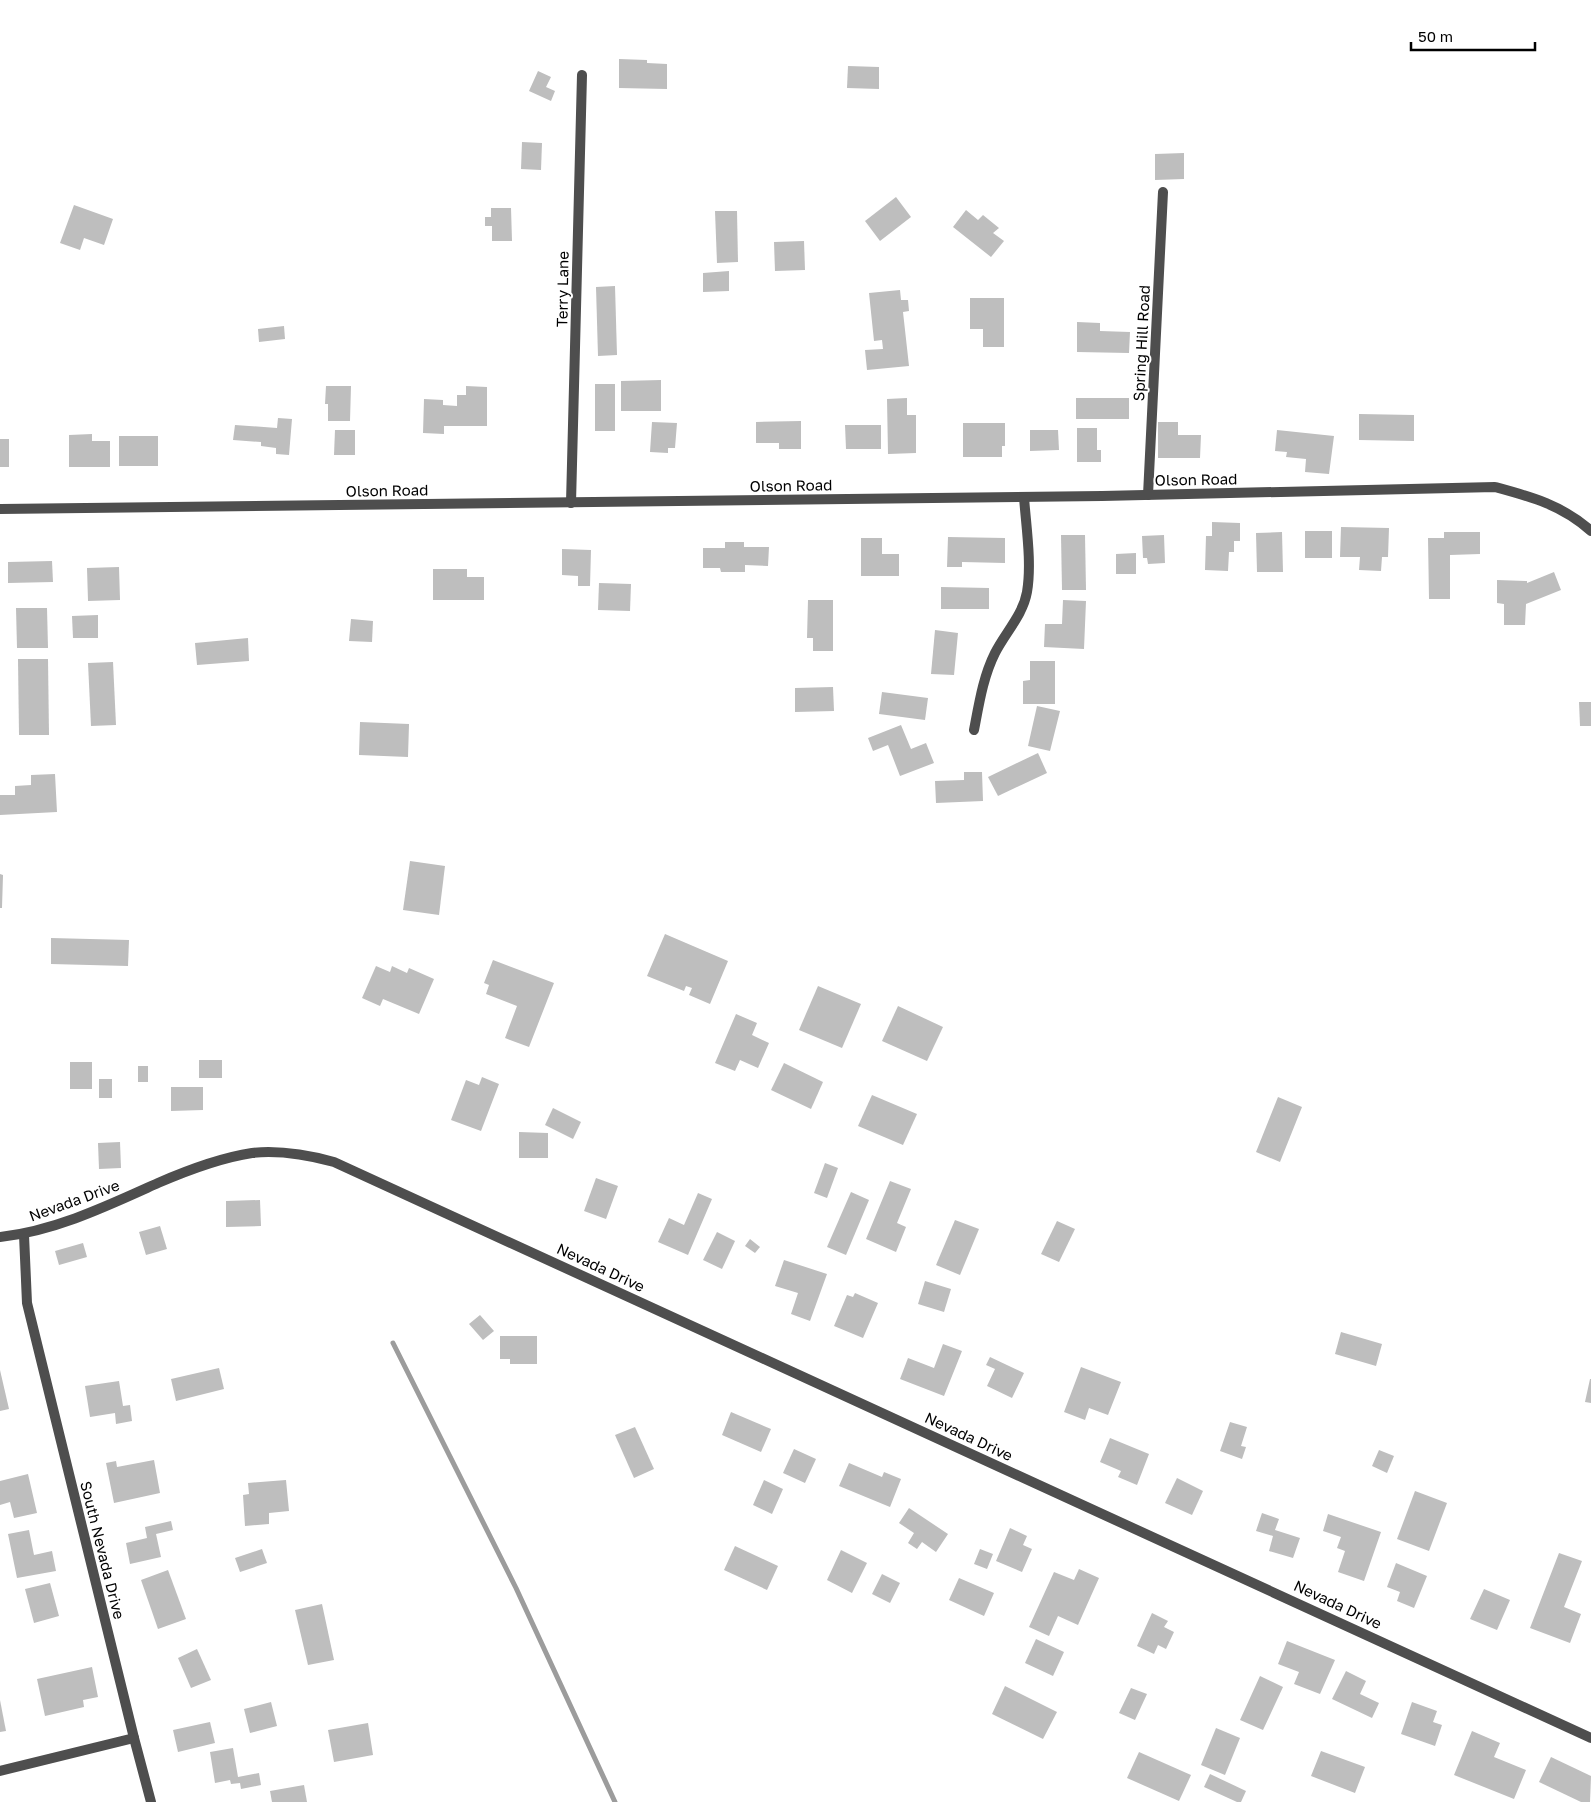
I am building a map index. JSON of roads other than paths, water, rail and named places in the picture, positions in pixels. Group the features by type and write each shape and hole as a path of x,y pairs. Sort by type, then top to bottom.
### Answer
{"street":[{"name":"Terry Lane","path":"571,503 582,76"},
{"name":"Spring Hill Road","path":"1148,495 1163,192"},
{"name":"Olson Road","path":"0,509 1024,497 1495,487 1537,498 1577,518 1591,531"},
{"path":"974,730 987,671 995,652 1016,617 1027,593 1028,565 1024,497"},
{"name":"Nevada Drive","path":"0,1237 24,1234 75,1219 209,1162 252,1153 300,1154 334,1162 1591,1738"},
{"name":"South Nevada Drive","path":"24,1234 27,1303 151,1802"},
{"path":"0,1771 134,1738"}],"waterway":[{"path":"393,1343 516,1588 615,1802"}]}
